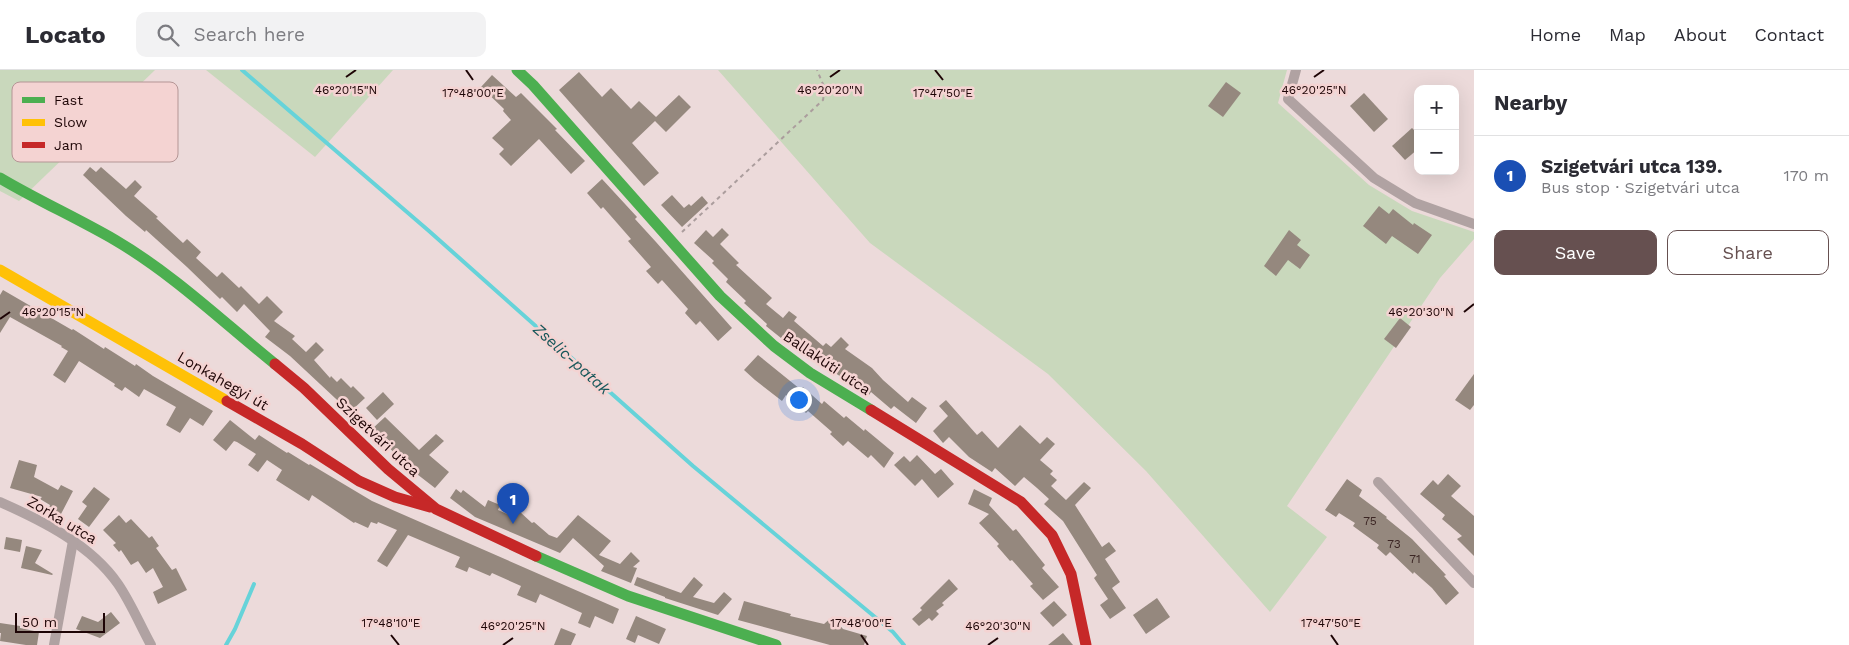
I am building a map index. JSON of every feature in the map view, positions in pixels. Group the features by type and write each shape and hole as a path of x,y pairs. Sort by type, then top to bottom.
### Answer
{"street":[{"name":"Ballakúti utca","path":"517,70 540,92 720,296 774,346 810,373 1021,502 1052,535 1071,574 1086,645"},
{"path":"1296,70 1288,99 1374,178 1415,203 1474,224"},
{"name":"Szigetvári utca","path":"0,178 115,240 171,279 304,388 388,469 436,509 514,547 628,596 776,645"},
{"name":"Lonkahegyi út","path":"0,270 302,444 360,481 395,497 436,509"},
{"path":"1378,482 1474,583"},
{"name":"Zorka utca","path":"0,502 41,522 73,541 103,564 120,586 151,645"},
{"path":"54,645 73,541"}],"path":[{"path":"673,241 823,100 825,89 817,70"}],"green space":[{"path":"0,70 155,70 143,82 12,82 12,162 59,162 19,201 0,191"},
{"path":"206,70 393,70 315,157"},
{"path":"718,70 1287,70 1278,103 1369,185 1412,211 1474,232 1474,239 1440,278 1287,506 1327,537 1270,612 1146,471 1048,374 870,243"}],"building":[{"path":"579,72 602,97 611,88 631,109 639,101 656,117 679,95 691,107 666,132 655,121 632,143 659,173 644,186 559,90"},
{"path":"492,75 516,97 521,93 557,129 555,130 585,161 571,174 539,139 511,166 499,154 504,149 492,138 511,120 503,111 504,109 481,87"},
{"path":"1226,82 1241,93 1223,117 1208,106"},
{"path":"1364,93 1388,119 1374,132 1350,106"},
{"path":"1412,128 1414,130 1414,152 1405,160 1392,146"},
{"path":"90,167 96,172 101,167 126,189 135,180 142,187 134,196 183,243 187,239 201,252 196,258 217,277 222,272 239,288 241,286 259,304 267,296 283,312 274,321 295,336 292,339 306,352 316,342 324,350 314,360 330,378 331,376 337,382 341,378 351,388 353,386 365,398 350,412 290,356 265,337 270,331 244,304 237,312 222,297 220,299 146,230 145,232 126,216 83,175"},
{"path":"602,179 732,328 718,341 700,321 696,325 685,313 688,309 662,280 658,284 646,271 651,267 628,241 631,239 603,207 601,209 587,193"},
{"path":"672,195 684,208 689,204 691,206 702,196 708,203 682,227 661,205"},
{"path":"1379,206 1389,214 1393,209 1413,225 1414,223 1432,235 1418,254 1392,236 1386,244 1363,226"},
{"path":"722,228 729,235 720,244 739,263 736,265 772,298 766,304 783,318 789,311 797,317 794,321 823,346 826,343 831,347 841,337 849,345 845,349 872,368 908,402 912,397 927,408 916,423 894,406 891,409 871,392 869,395 850,377 847,381 825,366 809,351 806,355 783,335 781,338 766,326 767,324 744,303 746,301 726,282 728,279 712,263 714,261 694,243 706,230 713,237"},
{"path":"1289,230 1301,240 1297,245 1310,255 1300,269 1288,260 1276,276 1264,266"},
{"path":"3,290 73,329 104,349 105,347 135,366 136,364 213,411 203,426 190,418 180,433 166,425 176,407 144,389 139,397 125,387 122,391 114,386 115,384 79,361 65,383 53,375 68,351 62,346 10,317 0,333 0,295"},
{"path":"1400,318 1411,327 1396,348 1384,339"},
{"path":"758,355 800,389 803,387 822,404 824,401 844,418 846,416 864,431 865,429 894,453 884,468 871,455 868,458 848,441 843,446 830,434 832,432 786,395 782,401 755,380 744,370"},
{"path":"1474,374 1474,405 1470,410 1455,400"},
{"path":"383,392 394,404 377,420 366,408"},
{"path":"946,400 977,435 982,431 998,448 1020,425 1040,444 1047,437 1055,444 1040,460 1053,471 1050,474 1057,480 1051,486 1066,500 1084,482 1091,488 1075,505 1102,547 1109,542 1116,551 1105,559 1120,582 1112,588 1126,608 1110,619 1100,605 1108,599 1094,578 1097,575 1063,521 1044,504 1049,499 1037,488 1024,477 1015,486 995,468 992,472 969,457 949,437 943,443 933,431 948,416 939,406"},
{"path":"385,417 419,450 436,434 444,441 429,455 449,472 435,488 413,471 372,429"},
{"path":"230,420 255,440 259,435 372,501 619,609 613,624 595,616 590,628 578,623 582,613 540,594 536,603 517,595 521,586 492,573 490,576 469,567 467,572 455,567 460,557 408,535 387,567 377,561 397,530 378,522 377,524 371,522 368,528 354,523 312,495 309,501 276,480 282,470 267,460 258,472 248,465 256,454 237,442 234,441 226,451 213,440"},
{"path":"917,455 935,474 941,469 954,484 938,498 922,479 915,486 894,465 904,456 910,462"},
{"path":"19,460 37,465 34,477 58,490 61,485 73,491 61,514 49,508 50,505 40,499 42,497 10,488"},
{"path":"1448,474 1461,486 1451,496 1474,516 1474,556 1457,539 1462,536 1442,519 1445,515 1420,494 1433,480 1438,485"},
{"path":"1347,479 1362,490 1359,496 1412,539 1446,575 1444,576 1459,593 1446,605 1432,588 1414,572 1413,574 1390,552 1386,556 1377,548 1379,545 1353,526 1355,523 1339,513 1336,517 1325,510"},
{"path":"94,487 110,499 89,527 78,519 87,506 82,502"},
{"path":"456,489 461,493 463,490 485,507 488,500 500,505 498,510 514,517 519,511 532,523 534,522 549,535 557,538 578,515 611,541 599,555 620,564 631,552 640,561 633,567 637,568 631,583 601,571 604,566 573,538 560,553 475,517 450,498"},
{"path":"974,489 992,498 989,505 1013,531 1016,529 1045,565 1042,568 1059,587 1043,600 1030,586 1033,584 1012,560 1010,561 997,546 999,544 979,523 989,514 968,504"},
{"path":"119,515 126,523 131,519 149,538 152,536 159,546 156,548 172,570 176,568 187,590 158,604 153,592 163,587 153,568 146,573 138,561 131,565 121,550 119,552 113,545 116,543 103,530"},
{"path":"6,537 22,540 20,552 4,549"},
{"path":"26,546 42,550 35,563 52,575 21,568"},
{"path":"637,577 681,593 694,577 703,585 693,597 714,603 724,592 732,599 718,615 665,598 634,585"},
{"path":"949,579 958,589 942,603 944,605 936,611 939,614 932,621 929,618 919,626 912,619 922,610 920,608"},
{"path":"1157,598 1170,617 1146,634 1133,615"},
{"path":"744,601 791,614 790,616 824,624 832,617 843,629 867,636 864,645 830,645 738,620"},
{"path":"1054,601 1067,615 1053,627 1040,613"},
{"path":"111,612 120,623 100,638 76,629 82,616 98,622"},
{"path":"636,616 666,629 659,644 638,635 635,643 626,639"},
{"path":"0,623 20,626 20,628 39,632 37,645 0,641"},
{"path":"561,628 576,634 571,645 554,645"},
{"path":"1063,633 1073,645 1048,645"}],"waterway":[{"name":"Zselic-patak","path":"242,70 429,231 693,466 893,632 904,645"},
{"path":"226,645 235,629 254,584"}],"traffic: fast":[{"path":"517,70 533,85 720,296 774,346 810,373 871,410"},
{"path":"0,178 136,253 177,283 275,364"},
{"path":"536,556 628,596 776,645"}],"traffic: slow":[{"path":"0,270 227,401"}],"traffic: jam":[{"path":"275,364 304,388 388,469 436,509 536,556"},
{"path":"227,401 302,444 359,481 395,497 430,507"},
{"path":"871,410 1021,502 1052,535 1071,574 1086,645"}],"place":[{"name":"Szigetvári utca 139.","path":"513,524"}]}
